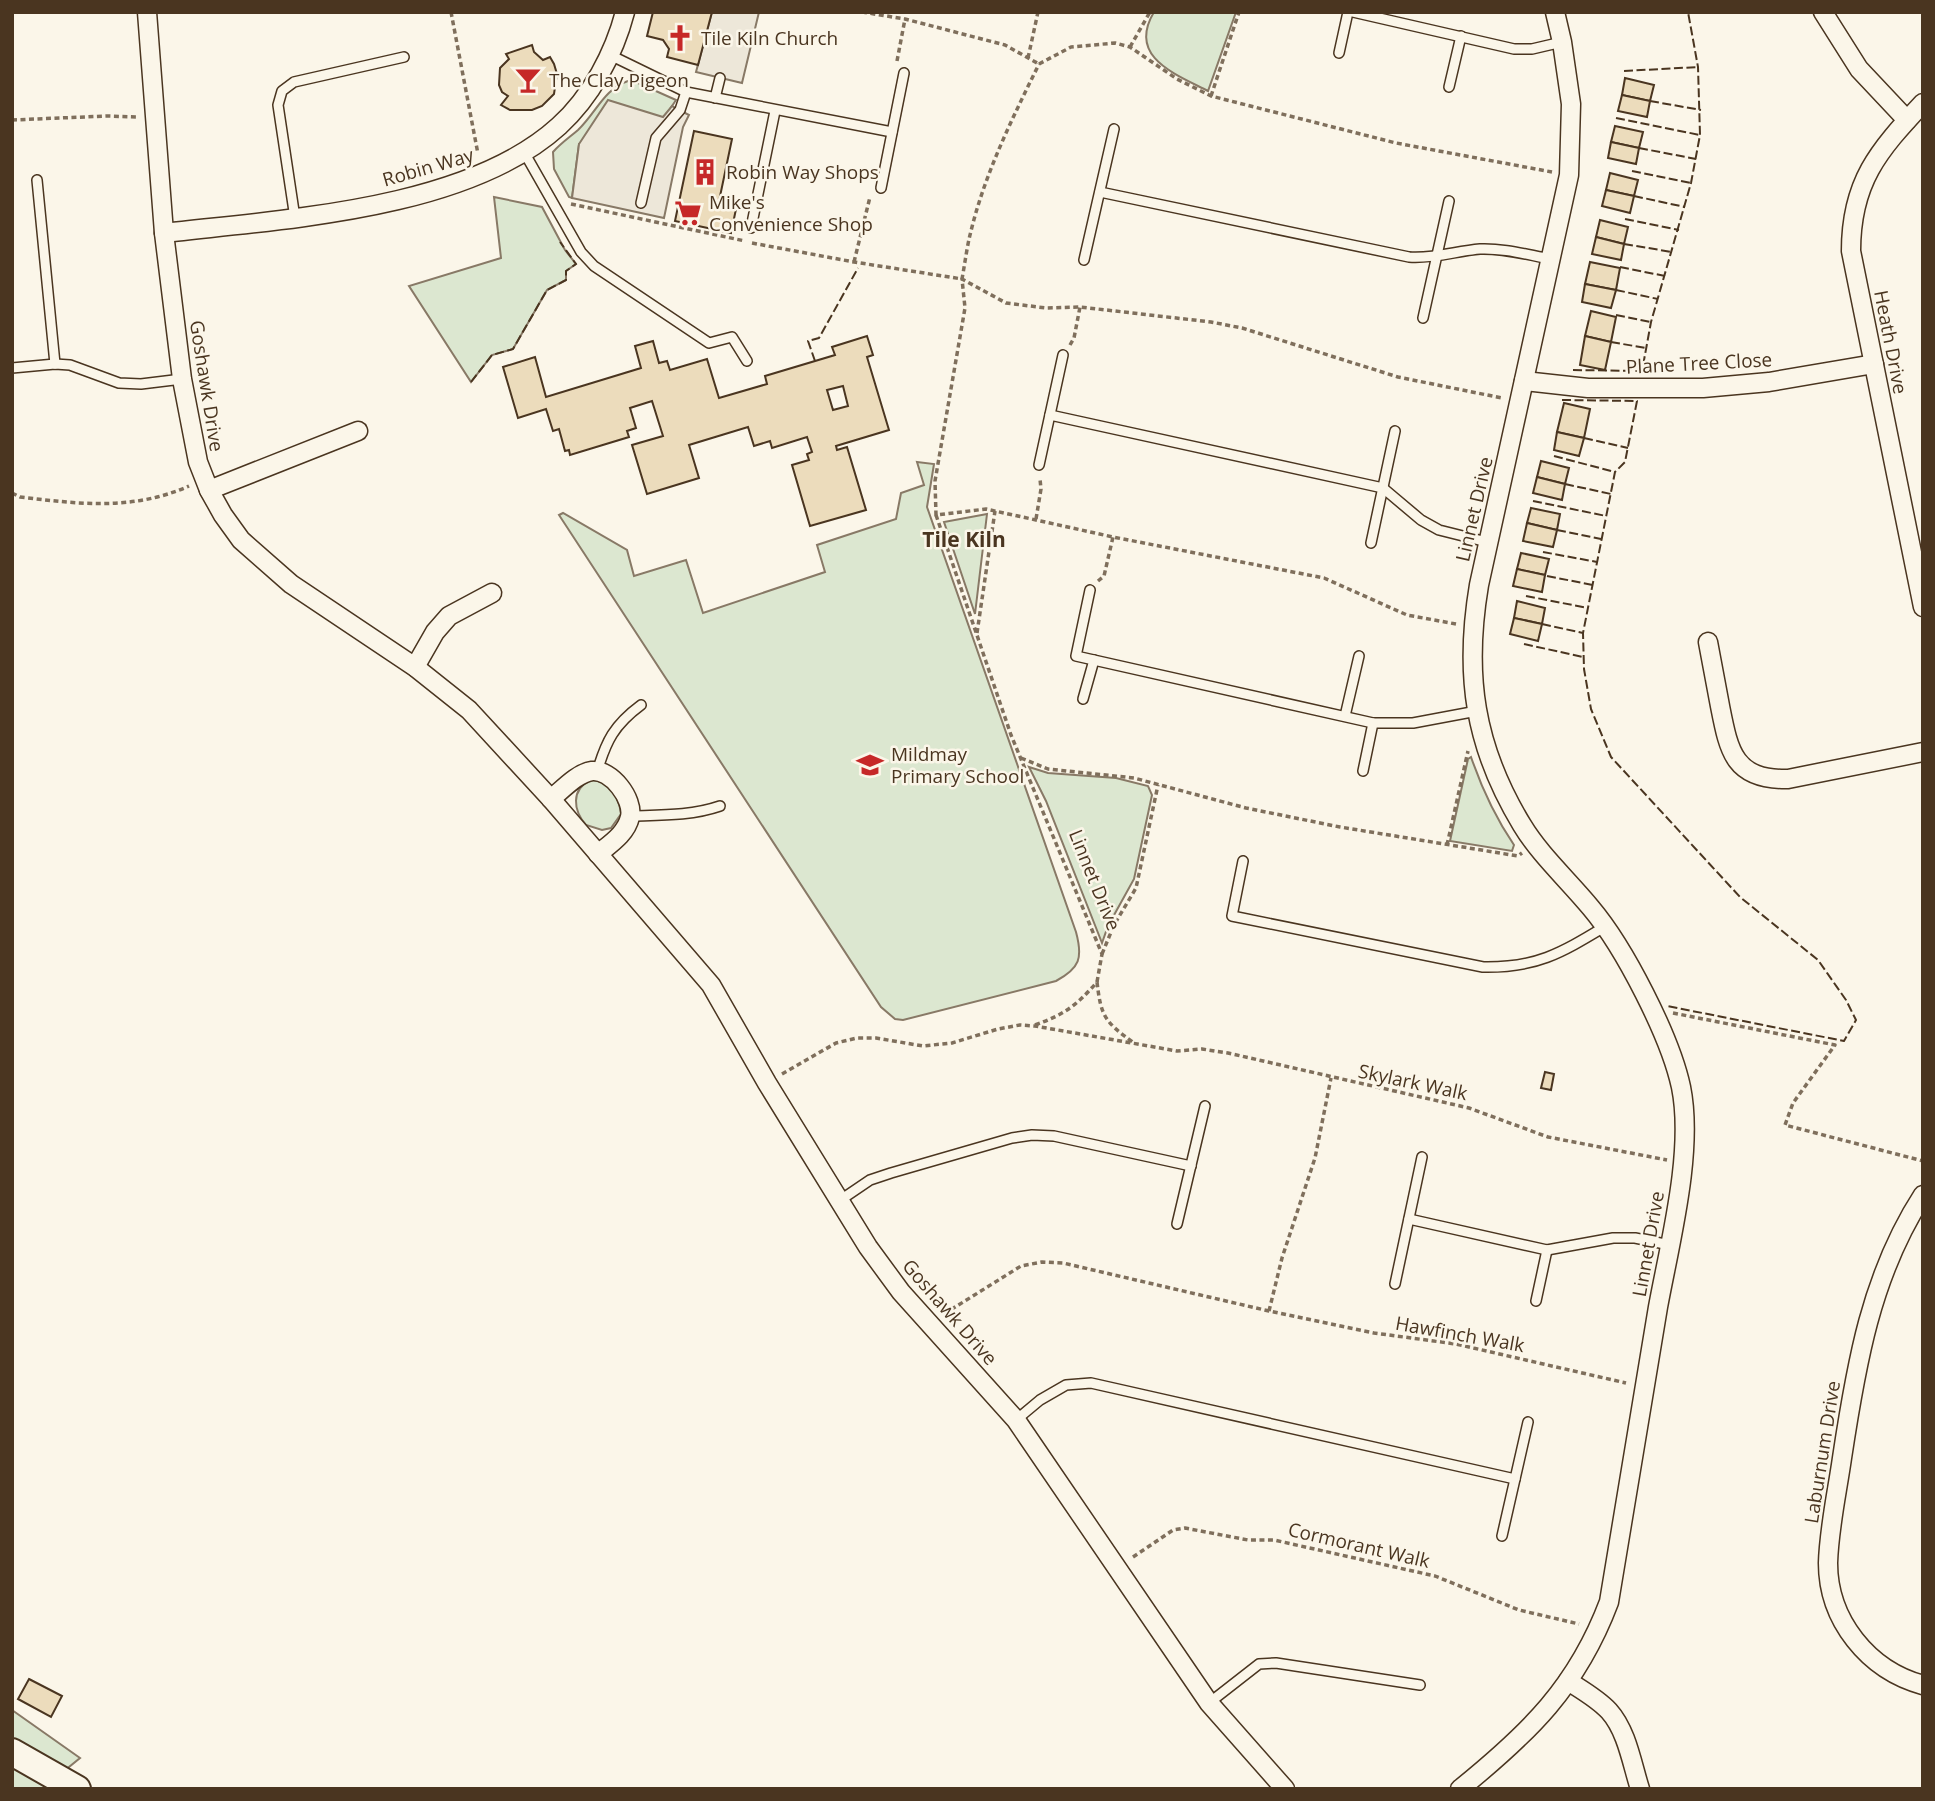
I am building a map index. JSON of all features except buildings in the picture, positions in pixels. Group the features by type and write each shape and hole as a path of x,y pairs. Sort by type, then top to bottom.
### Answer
{"main road":[{"path":"12,1752 76,1788"}],"street":[{"name":"Goshawk Drive","path":"146,12 164,233 182,379 192,435 206,485 241,540 291,584 415,667 468,710 551,799 711,985 767,1083 868,1247 901,1292 1016,1420 1209,1703 1285,1789"},
{"name":"Robin Way","path":"164,233 353,209 403,198 484,173 524,152 559,126 587,94 610,55 625,12"},
{"name":"Linnet Drive","path":"1460,1789 1512,1746 1547,1709 1568,1681 1599,1628 1609,1602 1670,1245 1682,1163 1685,1112 1673,1061 1624,955 1606,926 1535,845 1506,796 1486,744 1472,681 1472,626 1488,542 1569,175 1572,104 1555,12"},
{"path":"1823,12 1859,69 1907,120"},
{"name":"Heath Drive","path":"1923,103 1888,142 1870,168 1857,197 1851,223 1851,251 1923,607"},
{"name":"Plane Tree Close","path":"1524,381 1588,388 1703,388 1769,382 1874,364"},
{"path":"206,485 358,431"},
{"path":"415,667 435,632 450,616 492,593"},
{"path":"1708,642 1726,738 1733,755 1753,774 1768,779 1788,779 1923,752"},
{"path":"551,799 575,779 591,771 603,773 616,783 628,800 630,816 620,835 598,855"},
{"name":"Laburnum Drive","path":"1923,1195 1889,1259 1864,1337 1850,1404 1829,1546 1828,1571 1838,1613 1858,1644 1901,1678 1923,1685"},
{"path":"1568,1681 1593,1698 1615,1718 1622,1731 1640,1789"}],"lane":[{"path":"1339,52 1350,12 1514,49 1532,50 1562,42"},
{"path":"1449,87 1461,36"},
{"path":"610,55 686,92 892,132"},
{"path":"295,218 278,105 282,91 294,82 404,57"},
{"path":"881,188 904,73"},
{"path":"715,98 720,78"},
{"path":"641,203 656,138 680,110 686,92"},
{"path":"751,228 775,111"},
{"path":"1084,260 1114,129"},
{"path":"524,152 570,237 594,265 709,343 732,337 747,361"},
{"path":"37,180 55,364"},
{"path":"1100,191 1409,257 1437,257 1480,249 1503,250 1552,259"},
{"path":"1423,318 1449,201"},
{"path":"1039,465 1063,355"},
{"path":"12,368 70,365 119,383 141,384 182,379"},
{"path":"1050,415 1383,488 1421,520 1438,530 1488,542"},
{"path":"1371,543 1395,431"},
{"path":"1090,590 1076,656 1373,723 1413,723 1477,711"},
{"path":"1345,716 1359,656"},
{"path":"1083,699 1094,660"},
{"path":"597,772 604,747 615,728 641,705"},
{"path":"1363,771 1373,723"},
{"path":"630,816 672,815 705,811 720,806"},
{"path":"1242,862 1232,916 1483,967 1505,968 1539,961 1565,950 1606,926"},
{"path":"1177,1224 1205,1106"},
{"path":"839,1201 870,1180 1032,1135 1054,1136 1191,1166"},
{"path":"1395,1284 1422,1157"},
{"path":"1409,1219 1547,1250 1613,1238 1635,1238 1670,1245"},
{"path":"1536,1301 1547,1250"},
{"path":"1016,1420 1040,1400 1066,1385 1091,1384 1515,1479"},
{"path":"1502,1536 1528,1422"},
{"path":"1209,1703 1259,1664 1276,1662 1420,1685"}],"path":[{"path":"451,12 484,173"},
{"path":"862,12 905,19 1005,45 1039,64"},
{"path":"1028,58 1038,12"},
{"path":"1130,47 1150,12"},
{"path":"1211,96 1239,12"},
{"path":"904,73 897,59 905,19"},
{"path":"962,279 971,230 984,191 1039,64 1071,47 1086,44 1115,43 1130,47 1177,79 1211,96 1396,143 1569,175"},
{"path":"12,120 154,115"},
{"path":"854,262 869,197 881,188"},
{"path":"1063,355 1074,338 1080,307"},
{"path":"1036,519 1041,489 1039,465"},
{"path":"12,493 20,497 86,505 118,505 206,485"},
{"path":"977,635 995,511"},
{"name":"Linnet Drive","path":"936,515 1020,758 1102,954 1097,982"},
{"path":"1090,590 1104,576 1113,537"},
{"path":"1447,845 1468,750 1486,744"},
{"path":"1020,758 1048,768 1115,774 1246,808 1447,845 1518,856 1535,845"},
{"path":"1102,954 1114,925 1136,888 1158,785"},
{"name":"Skylark Walk","path":"1035,1026 1062,1015 1097,982"},
{"name":"Skylark Walk","path":"1097,982 1100,1005 1109,1025 1135,1044"},
{"path":"1650,1008 1835,1045 1793,1103 1785,1125 1923,1161"},
{"name":"Skylark Walk","path":"767,1083 825,1049 857,1038 876,1038 923,1046 952,1043 998,1029 1035,1026 1177,1051 1202,1049 1228,1053 1469,1108 1548,1137 1682,1163"},
{"path":"1269,1311 1282,1258 1315,1158 1331,1078"},
{"name":"Hawfinch Walk","path":"930,1323 1021,1266 1042,1262 1063,1263 1269,1311 1374,1333 1456,1344 1646,1387"},
{"name":"Cormorant Walk","path":"1117,1569 1157,1539 1173,1530 1185,1528 1248,1540 1275,1540 1435,1576 1519,1610 1599,1628"}],"green space":[{"path":"1154,12 1236,12 1208,91 1169,70 1158,62 1151,52 1146,41 1147,28"},
{"path":"628,81 676,100 664,118 579,144 572,198 569,197 554,169 553,152 578,130 606,96"},
{"path":"494,197 542,207 565,250 576,264 566,271 566,280 547,290 513,349 492,355 471,382 409,286 501,258"},
{"path":"917,462 934,464 927,507 1076,932 1079,956 1075,967 1056,981 903,1020 895,1019 881,1007 559,515 563,513 627,550 634,576 686,560 703,613 825,572 817,545 896,519 901,493 924,485"},
{"path":"987,514 975,614 944,522"},
{"path":"1471,757 1490,802 1514,845 1512,851 1450,841 1468,759"},
{"path":"1029,767 1048,773 1116,778 1148,786 1152,795 1134,879 1108,926 1102,943 1046,801"},
{"path":"590,780 608,786 618,801 621,814 611,828 602,830 586,825 578,813 577,795"},
{"path":"12,1710 80,1758 42,1789 12,1789"}],"shaded area":[{"path":"712,12 759,12 742,83 696,72"},
{"path":"608,100 663,117 672,106 689,115 683,127 664,218 572,198 579,144"}],"fence":[{"path":"1573,370 1642,371 1651,322 1691,183 1700,135 1698,67 1688,12"},
{"path":"1624,71 1698,67"},
{"path":"1650,101 1701,110"},
{"path":"1616,118 1700,135"},
{"path":"1639,148 1696,159"},
{"path":"1632,171 1691,183"},
{"path":"1634,196 1685,207"},
{"path":"1625,219 1679,230"},
{"path":"471,382 492,355 513,349 547,290 566,280 566,271 576,264 560,242"},
{"path":"1624,244 1672,252"},
{"path":"1620,267 1665,276"},
{"path":"815,361 808,341 819,338 858,268"},
{"path":"1616,290 1658,299"},
{"path":"1616,315 1651,322"},
{"path":"1611,342 1646,348"},
{"path":"1562,400 1637,401 1625,462 1615,472 1583,633 1584,669 1591,709 1611,757 1740,897 1818,960 1846,1000 1856,1020 1844,1041 1667,1006"},
{"path":"1584,438 1628,448"},
{"path":"1554,456 1615,472"},
{"path":"1565,484 1611,494"},
{"path":"1533,501 1606,516"},
{"path":"1557,530 1601,539"},
{"path":"1543,552 1597,562"},
{"path":"1547,576 1593,585"},
{"path":"1526,596 1588,608"},
{"path":"1542,624 1583,633"},
{"path":"1524,644 1583,657"}],"place":[{"name":"Tile Kiln Church","path":"680,38"},
{"name":"The Clay Pigeon","path":"528,80"},
{"name":"Robin Way Shops","path":"705,172"},
{"name":"Mike's Convenience Shop","path":"688,213"},
{"name":"Mildmay Primary School","path":"870,765"}],"district":[{"name":"Tile Kiln","path":"964,540"}]}
